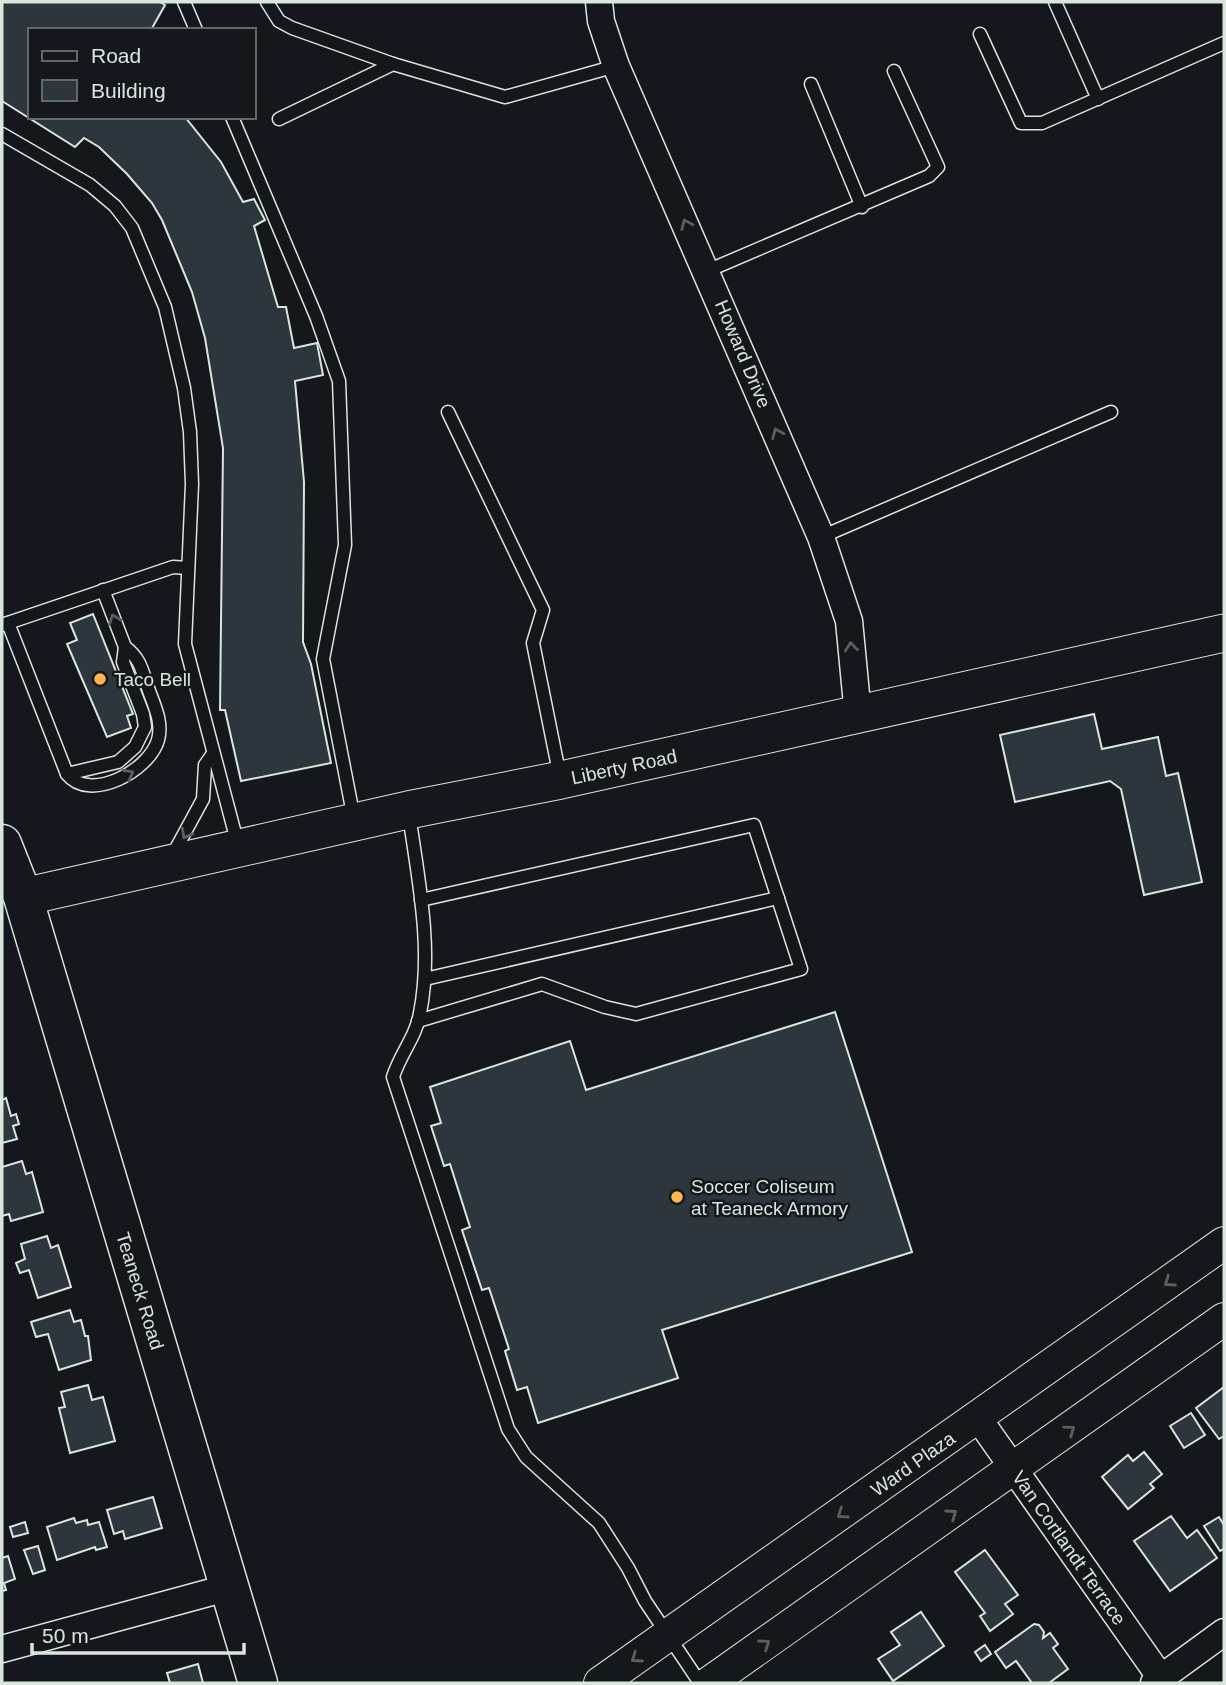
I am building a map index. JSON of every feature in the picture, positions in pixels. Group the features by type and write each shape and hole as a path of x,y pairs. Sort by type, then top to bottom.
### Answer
{"main road":[{"name":"Liberty Road","path":"18,902 408,810 561,780 1224,634"},
{"name":"Teaneck Road","path":"2,844 258,1683"}],"street":[{"name":"Howard Drive","path":"599,2 601,21 615,66 707,271 821,537 849,621 858,715"},
{"name":"Ward Plaza","path":"600,1683 1224,1242"},
{"path":"709,1683 1014,1470 1224,1319"},
{"name":"Van Cortlandt Terrace","path":"978,1418 1157,1681"},
{"path":"2,1649 230,1587"},
{"path":"1157,1681 1224,1632"}],"lane":[{"path":"184,2 195,28"},
{"path":"267,2 279,21 292,28 393,64 505,97 615,66"},
{"path":"1055,2 1098,99"},
{"path":"980,34 1021,123 1042,123 1224,43"},
{"path":"278,119 393,64"},
{"path":"707,271 862,207 929,176 938,167 894,71"},
{"path":"811,84 862,207"},
{"path":"233,119 316,316 338,381 345,545 323,659 355,823"},
{"path":"2,134 90,185 115,205 132,228 151,268 168,321 190,432 192,484 185,644 212,755 240,849"},
{"path":"448,412 543,610 533,643 561,780"},
{"path":"821,537 1111,412"},
{"path":"125,647 137,656 158,714 158,740 145,764 117,780 89,785 76,784 66,774 5,624 173,567 188,568"},
{"path":"66,774 118,762 142,738 143,714 123,662 125,647 103,590"},
{"path":"167,865 203,799 205,765 212,755"},
{"path":"408,810 421,900 425,979 418,1021 393,1077 508,1429 526,1457 599,1523 700,1683"},
{"path":"418,1021 542,984 606,1007 636,1014 801,969 754,825 421,900"},
{"path":"425,979 778,898"}],"building":[{"path":"2,2 160,2 165,5 152,28 28,28 28,117 2,101"},
{"path":"31,119 187,119 221,162 243,202 254,199 265,220 254,226 278,307 286,307 294,348 317,343 323,375 295,381 304,482 303,642 311,664 331,763 241,781 225,710 220,710 223,448 205,338 192,292 162,220 152,203 99,147 84,138 75,147"},
{"name":"Taco Bell","path":"93,614 133,714 127,716 131,728 107,737 67,644 77,640 70,623"},
{"path":"1094,714 1102,749 1158,737 1166,776 1178,773 1202,882 1144,895 1121,789 1110,781 1015,802 1000,735"},
{"name":"Soccer Coliseum at Teaneck Armory","path":"835,1012 912,1252 662,1330 678,1378 538,1423 527,1387 517,1390 505,1351 509,1349 489,1288 482,1290 462,1230 470,1227 450,1164 444,1166 431,1126 441,1123 430,1087 570,1041 586,1090"},
{"path":"6,1098 11,1116 16,1114 19,1124 13,1126 17,1139 2,1143 2,1100"},
{"path":"22,1161 26,1174 32,1172 43,1212 11,1221 9,1214 2,1216 2,1167"},
{"path":"47,1236 51,1248 58,1245 71,1287 38,1298 29,1270 20,1273 16,1263 25,1259 21,1244"},
{"path":"70,1310 74,1322 81,1320 85,1336 88,1336 91,1360 59,1370 48,1334 36,1337 31,1322"},
{"path":"88,1385 92,1400 103,1397 115,1441 70,1453 59,1408 65,1407 61,1392"},
{"path":"1224,1387 1224,1436 1219,1439 1196,1408"},
{"path":"1191,1413 1205,1435 1184,1448 1170,1426"},
{"path":"1144,1452 1162,1474 1150,1484 1154,1488 1128,1509 1102,1477 1128,1455 1133,1461"},
{"path":"153,1497 162,1528 125,1539 123,1531 114,1534 107,1510"},
{"path":"1171,1516 1187,1538 1197,1530 1217,1558 1170,1591 1134,1541"},
{"path":"1219,1517 1224,1525 1224,1549 1220,1551 1204,1526"},
{"path":"74,1518 76,1523 87,1520 88,1525 99,1522 107,1547 96,1550 95,1547 57,1560 47,1527"},
{"path":"25,1522 28,1533 13,1537 10,1527"},
{"path":"38,1546 45,1570 33,1574 24,1550"},
{"path":"985,1550 1018,1595 1005,1604 1013,1614 990,1631 980,1616 985,1613 955,1572"},
{"path":"8,1556 15,1579 4,1583 6,1590 2,1591 2,1558"},
{"path":"921,1612 944,1646 893,1681 878,1659 900,1645 891,1632"},
{"path":"1034,1624 1039,1625 1044,1632 1043,1638 1050,1633 1058,1644 1053,1648 1068,1669 1049,1683 1032,1683 1016,1661 1006,1668 995,1652"},
{"path":"985,1645 991,1654 981,1661 975,1652"},
{"path":"198,1664 203,1683 170,1683 167,1673"}],"place":[{"name":"Taco Bell","path":"100,679"},
{"name":"Soccer Coliseum at Teaneck Armory","path":"677,1197"}]}
